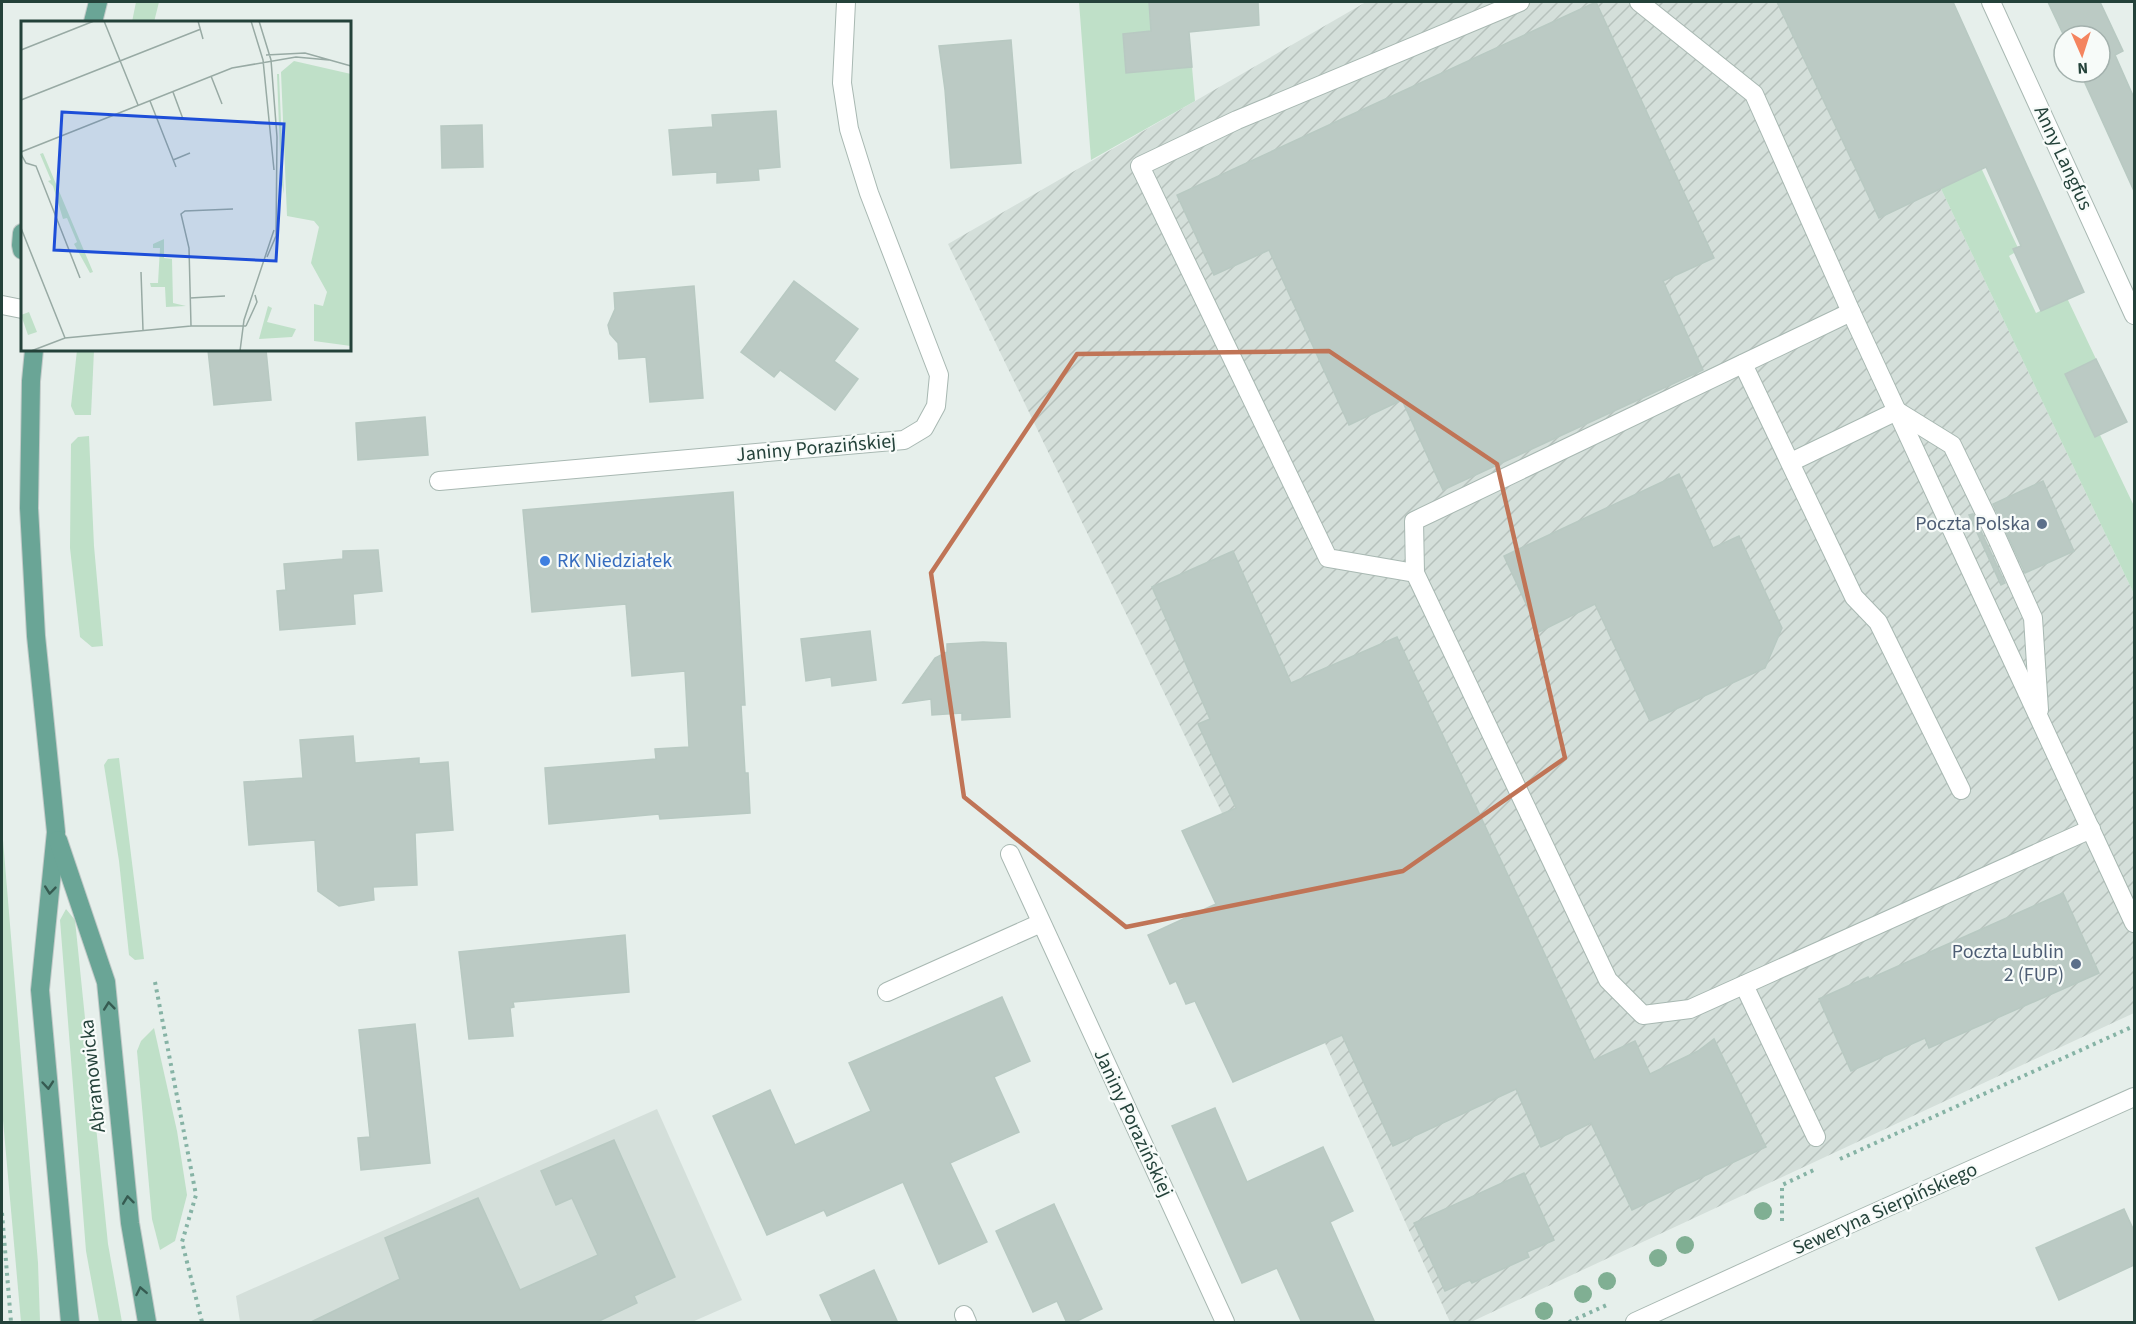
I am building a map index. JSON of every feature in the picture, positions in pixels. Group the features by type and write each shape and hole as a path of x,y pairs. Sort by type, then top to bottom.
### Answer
{"main road":[{"path":"93,21 98,2"},
{"name":"Abramowicka","path":"34,351 31,381 29,519 36,636 56,832 39,990 70,1323"},
{"name":"Abramowicka","path":"56,832 106,982 130,1223 147,1323"}],"street":[{"name":"Janiny Porazińskiej","path":"439,482 904,440 924,428 936,406 939,375 869,193 849,129 842,83 846,2"},
{"path":"1415,573 1329,558 1140,166 1237,120 1520,2"},
{"path":"1640,2 1754,94 1851,312 2134,923"},
{"name":"Anny Langfus","path":"1991,2 2134,315"},
{"path":"2,305 21,309"},
{"path":"1851,312 1414,521 1415,573 1608,980 1643,1015 1690,1009 2091,829"},
{"path":"1743,364 1854,597 1878,622 1961,790"},
{"path":"1791,462 1897,411"},
{"path":"1897,411 1952,445 1997,538 2033,618 2039,720"},
{"name":"Janiny Porazińskiej","path":"1010,854 1225,1323"},
{"path":"886,992 1041,923"},
{"path":"1744,985 1816,1137"},
{"name":"Seweryna Sierpińskiego","path":"1635,1323 2134,1097"}],"path":[{"path":"155,982 196,1195 182,1242 202,1323"},
{"path":"1836,1161 2134,1026"},
{"path":"1782,1224 1782,1185 1825,1166"},
{"path":"2,1213 11,1323"},
{"path":"1569,1323 1612,1303"}],"highlighted area":[{"path":"1329,351 1497,464 1565,758 1403,871 1126,927 964,797 931,573 1077,354"}],"shaded area":[{"path":"1366,2 1852,2 2134,594 2134,1013 1471,1322 1450,1322 1221,811 948,244"},
{"path":"657,1109 742,1300 692,1322 240,1322 236,1296"}],"green space":[{"path":"136,2 159,2 154,21 132,21"},
{"path":"1079,2 1149,2 1151,31 1123,34 1126,73 1192,67 1195,101 1091,160"},
{"path":"1852,2 1887,2 1961,129 1984,174 2019,250 2009,256 2036,313 2067,298 2096,359 2065,374 2095,437 2100,435 2134,506 2134,594"},
{"path":"77,351 94,351 91,415 75,415 71,406"},
{"path":"89,436 94,546 103,646 92,647 80,637 70,548 71,444 78,437"},
{"path":"119,758 144,959 135,960 129,955 119,861 104,765 108,759"},
{"path":"2,828 38,1263 40,1322 21,1322 2,1109"},
{"path":"66,909 75,920 108,1244 122,1322 99,1322 86,1251 60,920"},
{"path":"154,1028 177,1131 187,1195 175,1241 160,1250 152,1219 137,1051 141,1041"}],"building":[{"path":"1149,2 1258,2 1259,25 1189,32 1192,67 1126,73 1123,34 1151,31"},
{"path":"1596,2 1714,258 1663,281 1703,370 1443,490 1402,400 1349,425 1269,250 1214,275 1177,195"},
{"path":"1777,2 1953,2 2084,292 2041,311 2013,249 2021,246 1986,167 1879,218"},
{"path":"2048,2 2100,2 2110,24 2058,24"},
{"path":"2112,28 2123,51 2115,55 2134,98 2134,191 2085,84 2112,84"},
{"path":"1011,40 1021,163 951,168 939,46"},
{"path":"776,111 780,167 758,169 759,180 717,183 717,172 673,175 669,130 713,127 712,115"},
{"path":"482,125 483,167 442,168 441,126"},
{"path":"794,281 858,329 834,361 858,379 835,410 780,370 774,377 741,352"},
{"path":"694,286 703,398 650,402 646,357 619,359 618,343 610,334 608,325 615,309 614,293"},
{"path":"208,351 266,351 271,400 214,405"},
{"path":"2096,359 2127,422 2095,437 2065,374"},
{"path":"425,417 428,455 358,460 356,423"},
{"path":"1679,474 1713,548 1739,536 1782,628 1765,668 1650,721 1595,604 1539,632 1504,556"},
{"name":"Poczta Polska","path":"2043,481 2074,551 2025,573 1993,504"},
{"path":"733,492 745,705 741,705 750,813 660,819 659,814 549,824 545,768 656,759 655,749 689,747 685,671 632,676 626,604 532,612 523,510"},
{"path":"1973,514 2005,583 2001,585 1969,515"},
{"path":"378,550 382,591 353,594 355,624 280,630 277,591 286,590 284,564 343,559 343,551"},
{"path":"1233,551 1291,683 1397,637 1594,1060 1635,1041 1650,1074 1698,1051 1714,1039 1766,1147 1632,1210 1591,1123 1541,1147 1516,1089 1393,1146 1342,1035 1233,1082 1195,1001 1186,1004 1176,981 1170,984 1148,935 1216,904 1182,831 1236,808 1198,724 1210,719 1152,587"},
{"path":"870,631 876,680 832,686 831,677 806,681 801,639"},
{"path":"1006,643 1010,717 962,720 962,713 932,715 931,699 903,703 935,658 947,652 947,644"},
{"path":"353,736 355,763 419,758 419,764 448,762 453,830 415,833 417,885 373,887 374,900 339,906 318,891 315,840 249,845 244,782 303,778 300,740"},
{"path":"2063,893 2099,973 1929,1048 1925,1038 1851,1071 1819,999"},
{"path":"625,935 629,992 513,1002 514,1007 510,1008 513,1036 469,1039 459,952"},
{"path":"1002,997 1030,1061 994,1077 1019,1132 950,1163 987,1242 939,1264 903,1182 827,1216 824,1210 767,1235 713,1116 770,1090 795,1145 871,1111 849,1063"},
{"path":"415,1024 430,1163 361,1170 358,1138 370,1137 359,1030"},
{"path":"1215,1108 1247,1182 1323,1147 1353,1211 1330,1222 1375,1323 1302,1323 1277,1268 1242,1283 1172,1126"},
{"path":"614,1140 675,1277 634,1296 637,1303 595,1323 309,1323 400,1279 385,1238 478,1198 520,1290 598,1255 572,1198 556,1205 541,1171"},
{"path":"1524,1173 1554,1240 1527,1252 1529,1257 1472,1283 1470,1280 1445,1291 1414,1223"},
{"path":"1054,1204 1102,1309 1073,1323 1067,1323 1057,1301 1033,1312 996,1231"},
{"path":"2124,1209 2134,1231 2134,1265 2059,1300 2036,1248"},
{"path":"874,1270 898,1323 833,1323 820,1295"}],"place":[{"name":"Poczta Polska","path":"2042,524"},
{"name":"RK Niedziałek","path":"545,561"},
{"name":"Poczta Lublin 2 (FUP)","path":"2076,964"}]}
